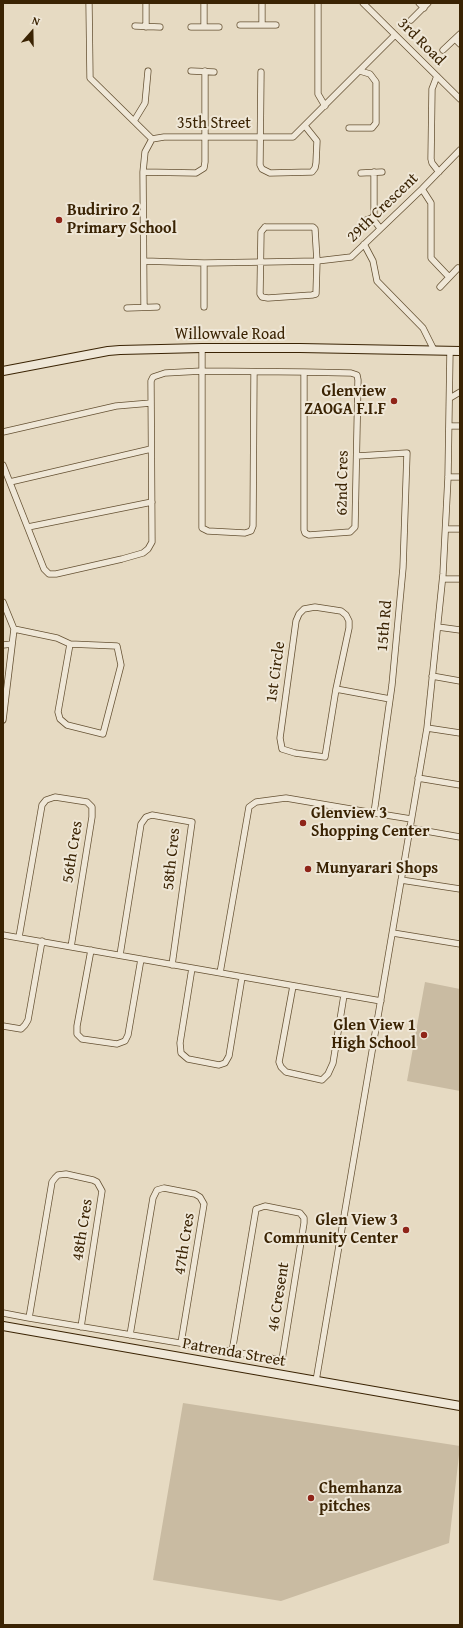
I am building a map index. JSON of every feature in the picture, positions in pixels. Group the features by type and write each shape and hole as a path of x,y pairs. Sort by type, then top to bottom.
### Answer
{"street":[{"path":"89,3 90,78 152,139 145,152 143,172 143,228 145,261 144,307"},
{"path":"146,3 146,27"},
{"path":"204,3 204,27"},
{"path":"262,3 262,25"},
{"name":"3rd Road","path":"363,3 460,98"},
{"path":"419,3 424,8"},
{"path":"411,20 428,3"},
{"path":"318,4 318,94 325,106"},
{"path":"240,25 276,25"},
{"path":"135,26 160,27"},
{"path":"191,27 219,27"},
{"path":"443,50 460,34"},
{"name":"35th Street","path":"152,139 164,137 294,137 395,35"},
{"path":"455,39 460,44"},
{"path":"134,121 145,103 148,71"},
{"path":"192,71 214,72"},
{"path":"349,128 372,128 376,123 376,82 370,74 360,71"},
{"path":"143,172 196,173 204,168 205,72"},
{"path":"261,72 260,165 265,171 270,173 308,174 312,172 315,168 317,141 305,126"},
{"path":"437,76 432,89 431,159 432,163 439,172"},
{"name":"29th Crescent","path":"145,261 204,263 262,262 351,257 422,190 460,150"},
{"path":"374,172 374,215 369,219 380,228"},
{"path":"361,173 382,172"},
{"path":"422,190 431,203 431,258 449,277"},
{"path":"265,227 313,227 316,231 317,260 316,294 268,298 262,297 260,294 262,262 261,232 265,227"},
{"path":"364,244 373,261 377,281 423,328 434,350"},
{"path":"204,263 204,306"},
{"path":"440,287 458,268"},
{"path":"127,308 157,307"},
{"path":"202,348 202,528 208,531 245,533 251,531 254,522 254,372"},
{"name":"Willowvale Road","path":"3,371 108,351 202,348 460,351"},
{"path":"316,1381 427,728 443,579 448,477 450,351"},
{"path":"3,465 44,569 49,574 56,574 143,553 148,549 152,542 150,381 153,377 166,373 202,371 304,372"},
{"name":"62nd Cres","path":"304,372 351,373 357,375 357,456 354,529 348,532 309,534 305,533 304,530 304,372"},
{"path":"450,398 460,392"},
{"path":"3,432 116,406 151,403"},
{"path":"449,426 460,426"},
{"path":"10,482 151,449"},
{"name":"15th Rd","path":"357,456 407,453 404,568 390,699 374,813"},
{"path":"448,477 460,477"},
{"path":"28,527 152,502"},
{"path":"446,529 460,529"},
{"path":"443,579 460,579"},
{"path":"3,602 14,629 3,720"},
{"name":"1st Circle","path":"315,607 341,611 346,615 349,621 349,628 336,689 325,757 295,753 282,749 280,738 296,621 299,614 304,609 315,607"},
{"path":"438,627 460,630"},
{"path":"14,629 57,638 70,644 117,646 121,665 103,734 67,725 60,719 58,712 70,644"},
{"path":"3,645 12,644"},
{"path":"432,676 460,681"},
{"path":"336,689 390,699"},
{"path":"427,728 460,733"},
{"path":"418,778 460,785"},
{"name":"56th Cres","path":"19,938 42,805 46,800 55,797 87,802 92,807 92,817 70,947"},
{"path":"220,973 249,807 256,802 286,798 411,819"},
{"name":"58th Cres","path":"120,955 141,824 146,817 152,815 192,822 172,965"},
{"path":"409,828 460,837"},
{"path":"401,880 460,890"},
{"path":"393,933 460,944"},
{"path":"3,935 381,1001"},
{"path":"3,1026 21,1029 26,1025 42,942"},
{"path":"91,950 77,1026 77,1034 82,1038 117,1044 125,1041 128,1035 142,959"},
{"path":"192,968 180,1043 181,1053 188,1060 219,1065 225,1063 229,1056 242,977"},
{"path":"293,986 279,1062 281,1067 286,1072 322,1080 328,1074 333,1063 344,995"},
{"name":"48th Cres","path":"29,1318 52,1182 58,1175 66,1174 93,1180 97,1182 102,1191 81,1327"},
{"name":"47th Cres","path":"130,1335 153,1198 157,1190 164,1188 195,1194 200,1197 204,1204 181,1343"},
{"name":"46 Cresent","path":"265,1206 300,1213 304,1218 304,1223 282,1360 232,1352 254,1213 260,1207 265,1206"},
{"path":"3,1313 232,1352"},
{"name":"Patrenda Street","path":"3,1326 460,1406"}],"shaded area":[{"path":"425,982 460,989 460,1091 407,1081"},
{"name":"Chemhanza pitches","path":"183,1403 460,1446 449,1543 281,1601 153,1580"}],"place":[{"name":"Budiriro 2 Primary School","path":"59,220"},
{"name":"Glenview ZAOGA F.I.F","path":"394,401"},
{"name":"Glenview 3 Shopping Center","path":"303,823"},
{"name":"Munyarari Shops","path":"308,869"},
{"name":"Glen View 1 High School","path":"424,1035"},
{"name":"Glen View 3 Community Center","path":"406,1230"},
{"name":"Chemhanza pitches","path":"311,1498"}]}
